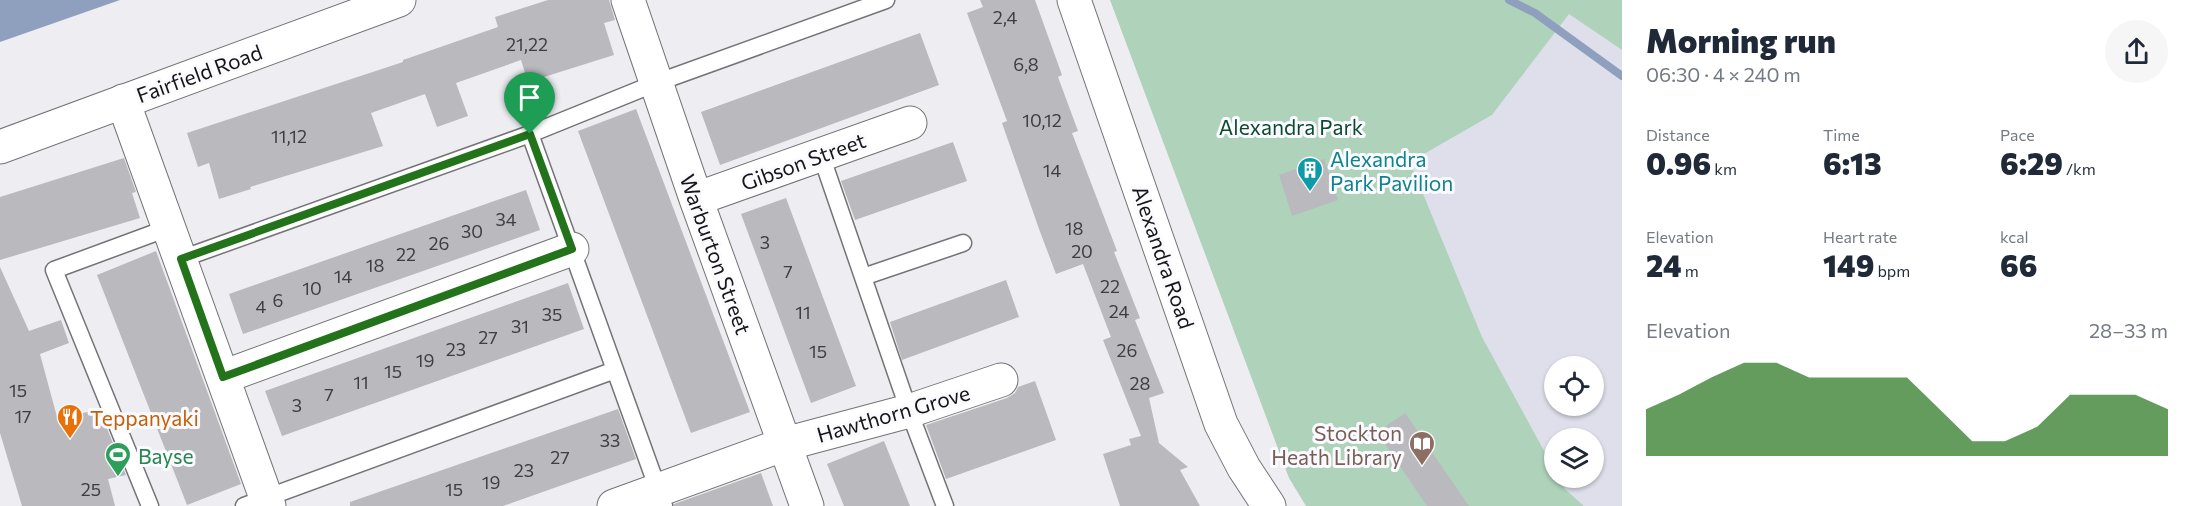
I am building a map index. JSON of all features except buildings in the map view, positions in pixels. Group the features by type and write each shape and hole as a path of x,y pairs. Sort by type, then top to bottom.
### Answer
{"street":[{"name":"Fairfield Road","path":"0,147 399,0"},
{"name":"Warburton Street","path":"628,0 696,199 807,506"},
{"name":"Alexandra Road","path":"1074,0 1221,424 1244,468 1269,506"},
{"path":"123,101 223,377 259,503"},
{"name":"Gibson Street","path":"696,199 910,123"},
{"path":"223,377 572,249"},
{"name":"Hawthorn Grove","path":"614,506 661,498 785,444 909,411 1001,380"}],"lane":[{"path":"181,259 530,134 656,83 886,0"},
{"path":"530,134 661,498"},
{"path":"820,154 909,411 945,506"},
{"path":"150,506 54,270 168,228"},
{"path":"863,277 963,243"},
{"path":"259,503 615,370"}],"shaded area":[{"path":"1569,13 1622,50 1622,506 1584,506 1565,489 1604,488 1604,428 1544,428 1544,451 1481,337 1410,162 1492,115"}],"green space":[{"name":"Alexandra Park","path":"1110,0 1622,0 1622,50 1569,14 1492,115 1410,162 1482,337 1544,451 1544,488 1564,488 1584,506 1306,506 1289,478"}],"water":[{"path":"0,0 120,0 0,42"}],"waterway":[{"path":"1509,0 1535,13 1622,76"}],"place":[{"name":"Alexandra Park Pavilion","path":"1310,193"},
{"name":"Teppanyaki","path":"70,440"},
{"name":"Stockton Heath Library","path":"1422,467"},
{"name":"Bayse","path":"118,478"}],"route":[{"path":"530,134 572,249 223,377 181,259 530,134"}]}
